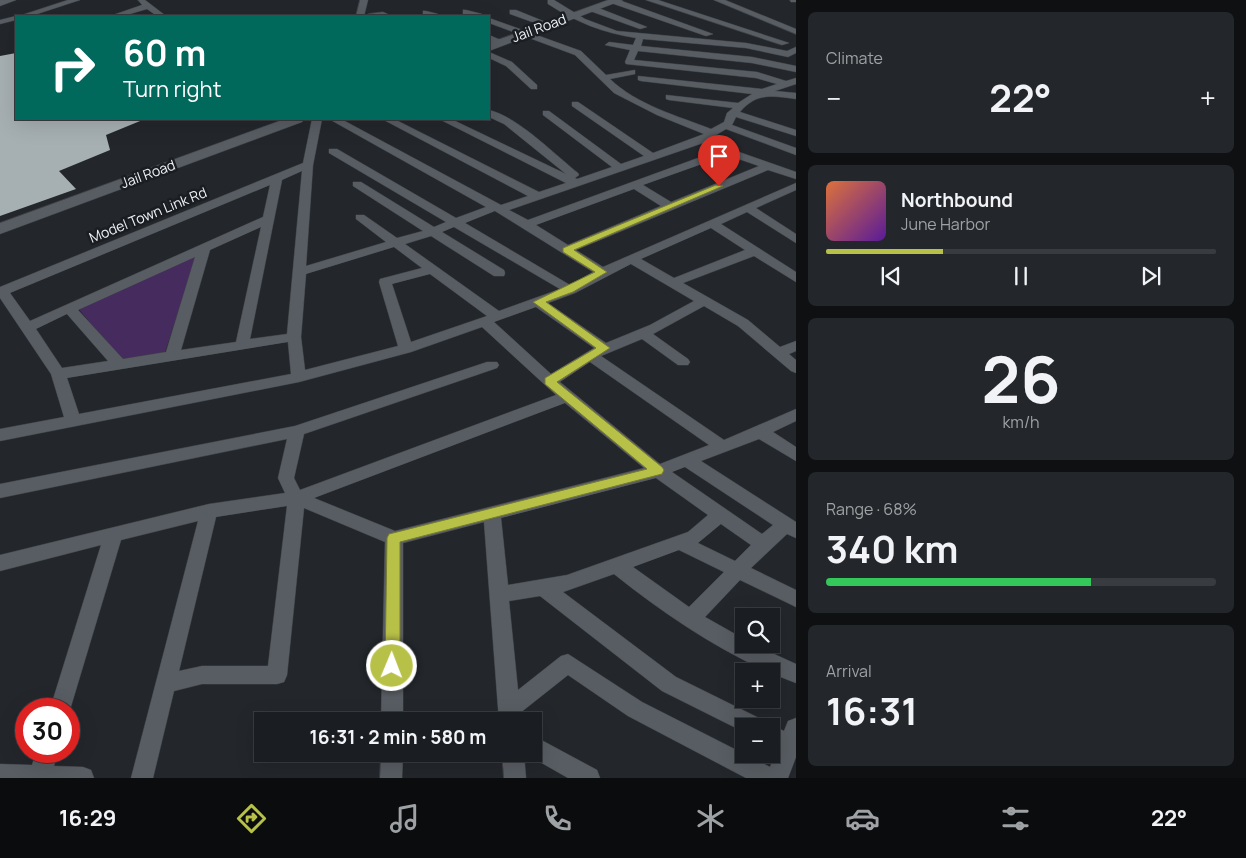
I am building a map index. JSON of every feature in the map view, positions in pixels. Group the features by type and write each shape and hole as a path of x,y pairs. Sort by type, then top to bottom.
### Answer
{"main road":[{"name":"Jail Road","path":"490,47 616,1"},
{"name":"Jail Road","path":"0,229 294,120"}],"street":[{"path":"0,3 11,0"},
{"path":"40,14 76,0"},
{"path":"139,0 161,15"},
{"path":"360,15 364,0"},
{"path":"650,0 796,49"},
{"path":"718,0 733,3 796,32"},
{"path":"616,1 709,34"},
{"path":"551,2 573,16 611,31 626,34 642,31 664,18 683,11"},
{"path":"117,15 148,6"},
{"path":"751,6 796,24"},
{"path":"593,9 642,31 695,40 766,48 788,54 796,49"},
{"path":"466,12 476,15"},
{"path":"513,12 549,25"},
{"path":"0,14 14,14"},
{"path":"0,22 14,14"},
{"path":"490,20 578,53 617,91 660,113 714,134"},
{"path":"695,40 730,26"},
{"path":"642,31 629,62 756,75 791,83"},
{"path":"544,39 559,34"},
{"path":"490,38 500,43"},
{"path":"713,56 716,42"},
{"path":"608,45 752,60 796,69"},
{"path":"490,55 508,64 534,87"},
{"path":"604,78 632,72"},
{"path":"641,78 796,96"},
{"path":"300,272 434,231 699,141 726,126 736,109 765,92 791,83"},
{"path":"699,101 704,85"},
{"path":"669,97 736,109 796,133"},
{"path":"575,104 652,157"},
{"path":"490,113 508,122 579,182"},
{"path":"546,113 620,168"},
{"path":"299,377 294,337 308,165 317,120"},
{"path":"336,120 527,224 602,272"},
{"path":"389,120 538,196"},
{"path":"446,120 579,182"},
{"path":"726,126 796,152"},
{"path":"699,141 796,176"},
{"path":"333,151 570,290"},
{"path":"527,224 727,151"},
{"name":"Model Town Link Rd","path":"1,292 308,165"},
{"path":"566,250 768,166"},
{"path":"242,345 277,178"},
{"path":"357,184 498,273"},
{"path":"635,185 670,207"},
{"path":"0,435 299,377 406,349 570,290 602,272 796,186"},
{"path":"748,208 796,239"},
{"path":"360,217 433,269 490,318 566,397 658,470 719,515 763,544"},
{"path":"28,326 269,220"},
{"path":"712,223 796,278"},
{"path":"172,355 204,248"},
{"path":"673,283 755,251"},
{"path":"631,260 742,323 796,368"},
{"path":"406,349 384,282 433,269"},
{"path":"1,292 28,326 58,374 73,422"},
{"path":"549,381 565,373 597,351 643,333 704,300"},
{"path":"538,302 597,351 722,446"},
{"path":"69,308 119,364"},
{"path":"643,333 683,362"},
{"path":"58,374 294,337"},
{"path":"779,353 796,346"},
{"path":"0,491 297,431 492,365"},
{"path":"0,563 209,511 296,498 566,397"},
{"path":"296,498 394,538 658,470 761,432 796,414"},
{"path":"166,683 202,675 277,675 296,498 286,478 297,431"},
{"path":"761,432 796,455"},
{"path":"686,460 791,528 763,544 691,618"},
{"path":"142,778 209,511"},
{"path":"492,512 510,712"},
{"path":"499,594 567,583 694,537 719,515"},
{"path":"63,698 113,536"},
{"path":"392,712 394,538"},
{"path":"679,542 796,599"},
{"path":"617,565 644,587 691,618 794,671"},
{"path":"543,587 669,684 737,718"},
{"path":"513,712 568,663 635,709 769,778"},
{"path":"777,778 786,736"},
{"path":"542,752 589,778"},
{"path":"391,778 392,762"},
{"path":"514,762 515,778"},
{"path":"40,777 44,763"},
{"path":"0,775 83,778"}],"shaded area":[{"path":"197,256 165,352 122,362 78,308"}],"building":[{"path":"15,53 15,120 143,120 106,135 110,150 59,171 76,189 0,216 0,56"}],"route":[{"path":"392,666 394,538 658,470 566,397 549,381 565,373 590,354 604,348 538,302 570,290 602,272 566,250 719,186"}]}
